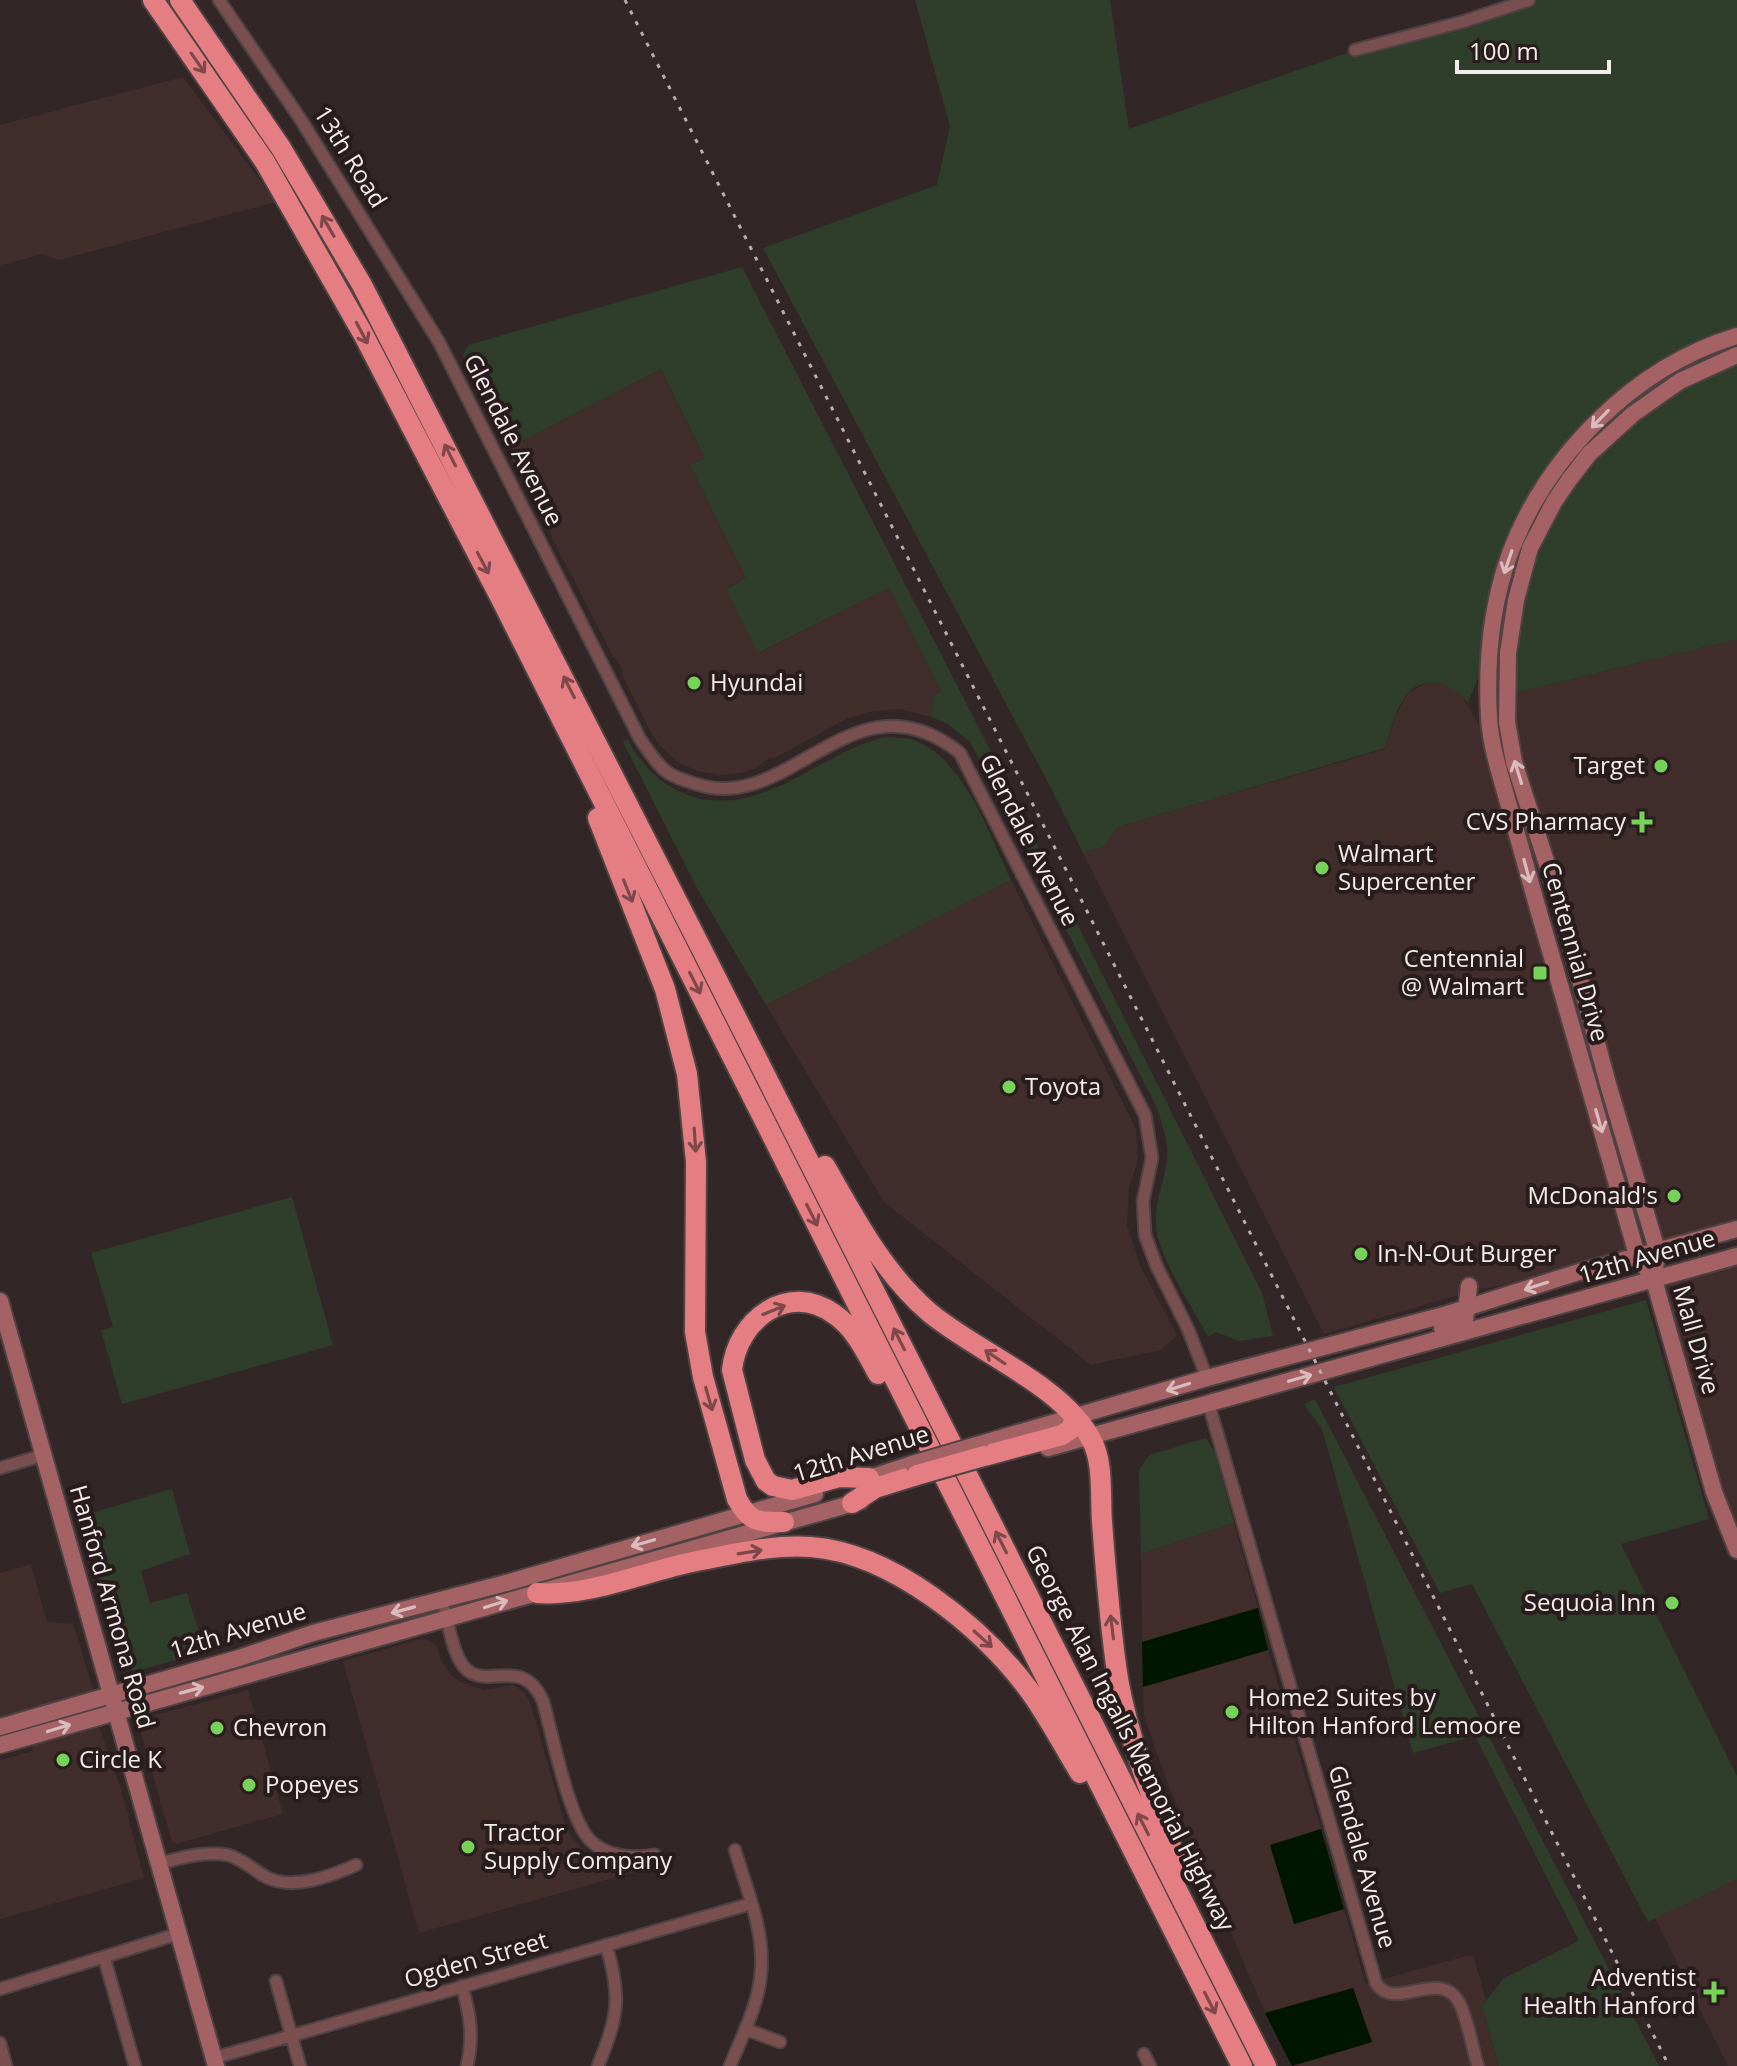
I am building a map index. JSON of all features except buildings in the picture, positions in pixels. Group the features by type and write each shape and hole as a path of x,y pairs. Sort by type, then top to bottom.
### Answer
{"highway":[{"path":"153,0 233,113 309,236 391,388 951,1490"},
{"path":"180,0 281,148 362,285 701,948 867,1238 888,1268 930,1313 1059,1401 1091,1438 1098,1458 1107,1588 1118,1677 1129,1731 1217,1968"},
{"path":"559,714 647,940 676,1025 690,1091 696,1162 695,1332 703,1377 737,1499 745,1514 752,1520 784,1522"},
{"name":"George Alan Ingalls Memorial Highway","path":"701,948 1266,2066"},
{"path":"869,1478 839,1477 781,1490 766,1481 732,1370 741,1337 762,1314 779,1306 807,1303 827,1310 845,1322 864,1350 907,1429 951,1490"},
{"path":"852,1503 875,1488 916,1474 1062,1435 1071,1429 1075,1418"},
{"name":"George Alan Ingalls Memorial Highway","path":"951,1490 1242,2066"},
{"path":"537,1593 564,1595 695,1561 794,1546 853,1555 891,1570 982,1638 1029,1690 1178,1940"}],"main road":[{"name":"Centennial Drive","path":"1637,1255 1493,746 1489,718 1489,660 1499,589 1509,555 1541,492 1569,453 1609,410 1660,371 1737,336"},
{"path":"1621,423 1637,395 1691,362 1697,352"},
{"name":"Centennial Drive","path":"1657,1250 1558,898 1514,762 1507,722 1508,653 1516,600 1530,548 1569,480 1589,454 1621,423 1680,381 1737,355"},
{"name":"12th Avenue","path":"1075,1418 1207,1378 1468,1307 1637,1255 1737,1229"},
{"name":"Mall Drive","path":"1654,1280 1657,1250"},
{"name":"Mall Drive","path":"1637,1255 1654,1280 1714,1492 1737,1550"},
{"name":"12th Avenue","path":"984,1455 1091,1438 1737,1256"},
{"path":"1360,1361 1380,1346 1465,1320 1469,1286"},
{"name":"Hanford Armona Road","path":"0,1301 215,2062"},
{"path":"1209,1405 1221,1390 1266,1378 1276,1371 1280,1359"},
{"name":"12th Avenue","path":"0,1727 239,1658 313,1633 869,1478 916,1474"},
{"name":"12th Avenue","path":"0,1745 852,1503"}],"street":[{"name":"13th Road","path":"219,0 290,104 439,342"},
{"path":"1355,50 1462,22 1529,0"},
{"name":"Glendale Avenue","path":"439,342 640,739 667,772 702,787 742,787 758,783 847,736 878,727 896,726 934,737 960,753 1145,1115 1152,1158 1143,1201 1145,1235 1207,1378"},
{"name":"Glendale Avenue","path":"1209,1405 1376,1983 1379,1989 1390,1994 1436,1988 1453,1995 1460,2005 1478,2066"},
{"path":"0,1468 44,1455"},
{"path":"442,1599 455,1649 466,1669 489,1678 514,1675 528,1679 537,1688 575,1813 590,1840 616,1855 655,1855"},
{"path":"730,2066 757,1996 762,1952 735,1850"},
{"path":"161,1863 195,1855 226,1855 239,1858 269,1878 290,1882 340,1872 356,1865"},
{"name":"Ogden Street","path":"215,2062 291,2036 750,1904"},
{"path":"0,1989 181,1933"},
{"path":"598,2066 613,2028 617,2008 614,1972 606,1945"},
{"path":"104,1957 135,2066"},
{"path":"276,1981 300,2066"},
{"path":"462,1986 470,2014 472,2038 467,2066"},
{"path":"745,2029 780,2042"},
{"path":"0,2043 6,2066"},
{"path":"1144,2054 1150,2066"}],"shaded area":[{"path":"915,0 1110,0 1129,129 1355,50 1529,0 1737,0 1737,336 1693,354 1584,435 1509,555 1500,554 1480,673 1468,703 1447,686 1423,684 1403,700 1385,748 1118,827 1104,846 1083,853 763,248 937,185 950,126"},
{"path":"183,77 276,202 59,260 42,254 0,266 0,125"},
{"path":"742,267 979,728 1262,1293 1273,1336 1239,1341 1216,1332 1208,1337 1177,1282 1163,1252 1156,1226 1156,1209 1167,1153 1156,1106 971,743 948,724 931,717 934,695 941,691 889,588 758,653 726,589 746,578 690,465 705,458 661,369 507,449 463,356 468,345"},
{"path":"1737,355 1737,639 1506,695 1530,548 1611,433"},
{"path":"661,369 705,458 690,465 746,578 726,588 759,653 889,588 941,691 934,695 931,717 900,709 874,711 848,718 775,758 769,758 754,769 740,773 720,775 698,771 679,763 661,747 507,449"},
{"path":"1737,639 1737,1229 1657,1250 1514,762 1506,695"},
{"path":"1426,683 1446,683 1458,691 1493,746 1637,1255 1579,1272 1480,1289 1324,1334 1083,853 1104,846 1118,827 1385,749 1396,715 1408,693"},
{"path":"885,737 910,739 928,747 945,761 972,798 1011,880 766,1005 698,890 623,742 627,739 652,772 667,784 701,799 721,801 762,793 853,748"},
{"path":"1011,880 1136,1129 1138,1160 1129,1188 1127,1225 1140,1265 1177,1336 1161,1350 1091,1365 884,1202 766,1005"},
{"path":"292,1197 333,1345 122,1404 101,1330 113,1327 91,1253"},
{"path":"1737,1256 1737,1550 1654,1280"},
{"path":"1646,1300 1709,1519 1621,1544 1737,1776 1737,1879 1648,1922 1472,1584 1440,1593 1334,1387"},
{"path":"1315,1399 1659,2066 1499,2066 1482,2006 1503,1979 1579,1941 1475,1736 1413,1753 1322,1429 1304,1404"},
{"path":"1206,1438 1215,1453 1234,1523 1141,1554 1139,1470 1149,1455"},
{"path":"172,1489 190,1554 141,1571 150,1603 187,1593 205,1652 133,1672 105,1585 96,1586 78,1517"},
{"path":"1234,1523 1258,1608 1142,1642 1141,1554"},
{"path":"31,1564 47,1622 73,1624 94,1692 0,1720 0,1573"},
{"path":"1258,1608 1268,1650 1143,1687 1142,1642"},
{"path":"424,1638 436,1645 441,1660 460,1682 484,1690 513,1685 524,1692 531,1705 565,1824 573,1839 590,1857 603,1864 638,1871 419,1933 343,1661"},
{"path":"1268,1650 1321,1829 1270,1846 1295,1924 1344,1909 1366,1984 1473,1954 1486,2000 1482,2006 1499,2066 1293,2066 1372,2042 1353,1988 1265,2013 1169,1787 1144,1716 1143,1687"},
{"path":"248,1690 283,1814 176,1844 172,1842 139,1727 144,1718"},
{"path":"97,1727 120,1786 144,1878 0,1919 0,1760 33,1751 32,1745"},
{"path":"1321,1829 1344,1909 1294,1924 1270,1845"},
{"name":"Adventist Health Hanford","path":"1737,1879 1737,2066 1728,2066 1655,1918"},
{"path":"1353,1988 1372,2042 1292,2066 1265,2013"}],"railway":[{"path":"625,0 1669,2066"}],"place":[{"name":"Hyundai","path":"694,683"},
{"name":"Target","path":"1661,766"},
{"name":"CVS Pharmacy","path":"1642,822"},
{"name":"Walmart Supercenter","path":"1322,868"},
{"name":"Centennial @ Walmart","path":"1540,973"},
{"name":"Toyota","path":"1009,1087"},
{"name":"McDonald's","path":"1674,1196"},
{"name":"In-N-Out Burger","path":"1361,1254"},
{"name":"Sequoia Inn","path":"1672,1603"},
{"name":"Home2 Suites by Hilton Hanford Lemoore","path":"1232,1712"},
{"name":"Chevron","path":"217,1728"},
{"name":"Circle K","path":"63,1760"},
{"name":"Popeyes","path":"249,1785"},
{"name":"Tractor Supply Company","path":"468,1847"},
{"name":"Adventist Health Hanford","path":"1714,1992"}]}
